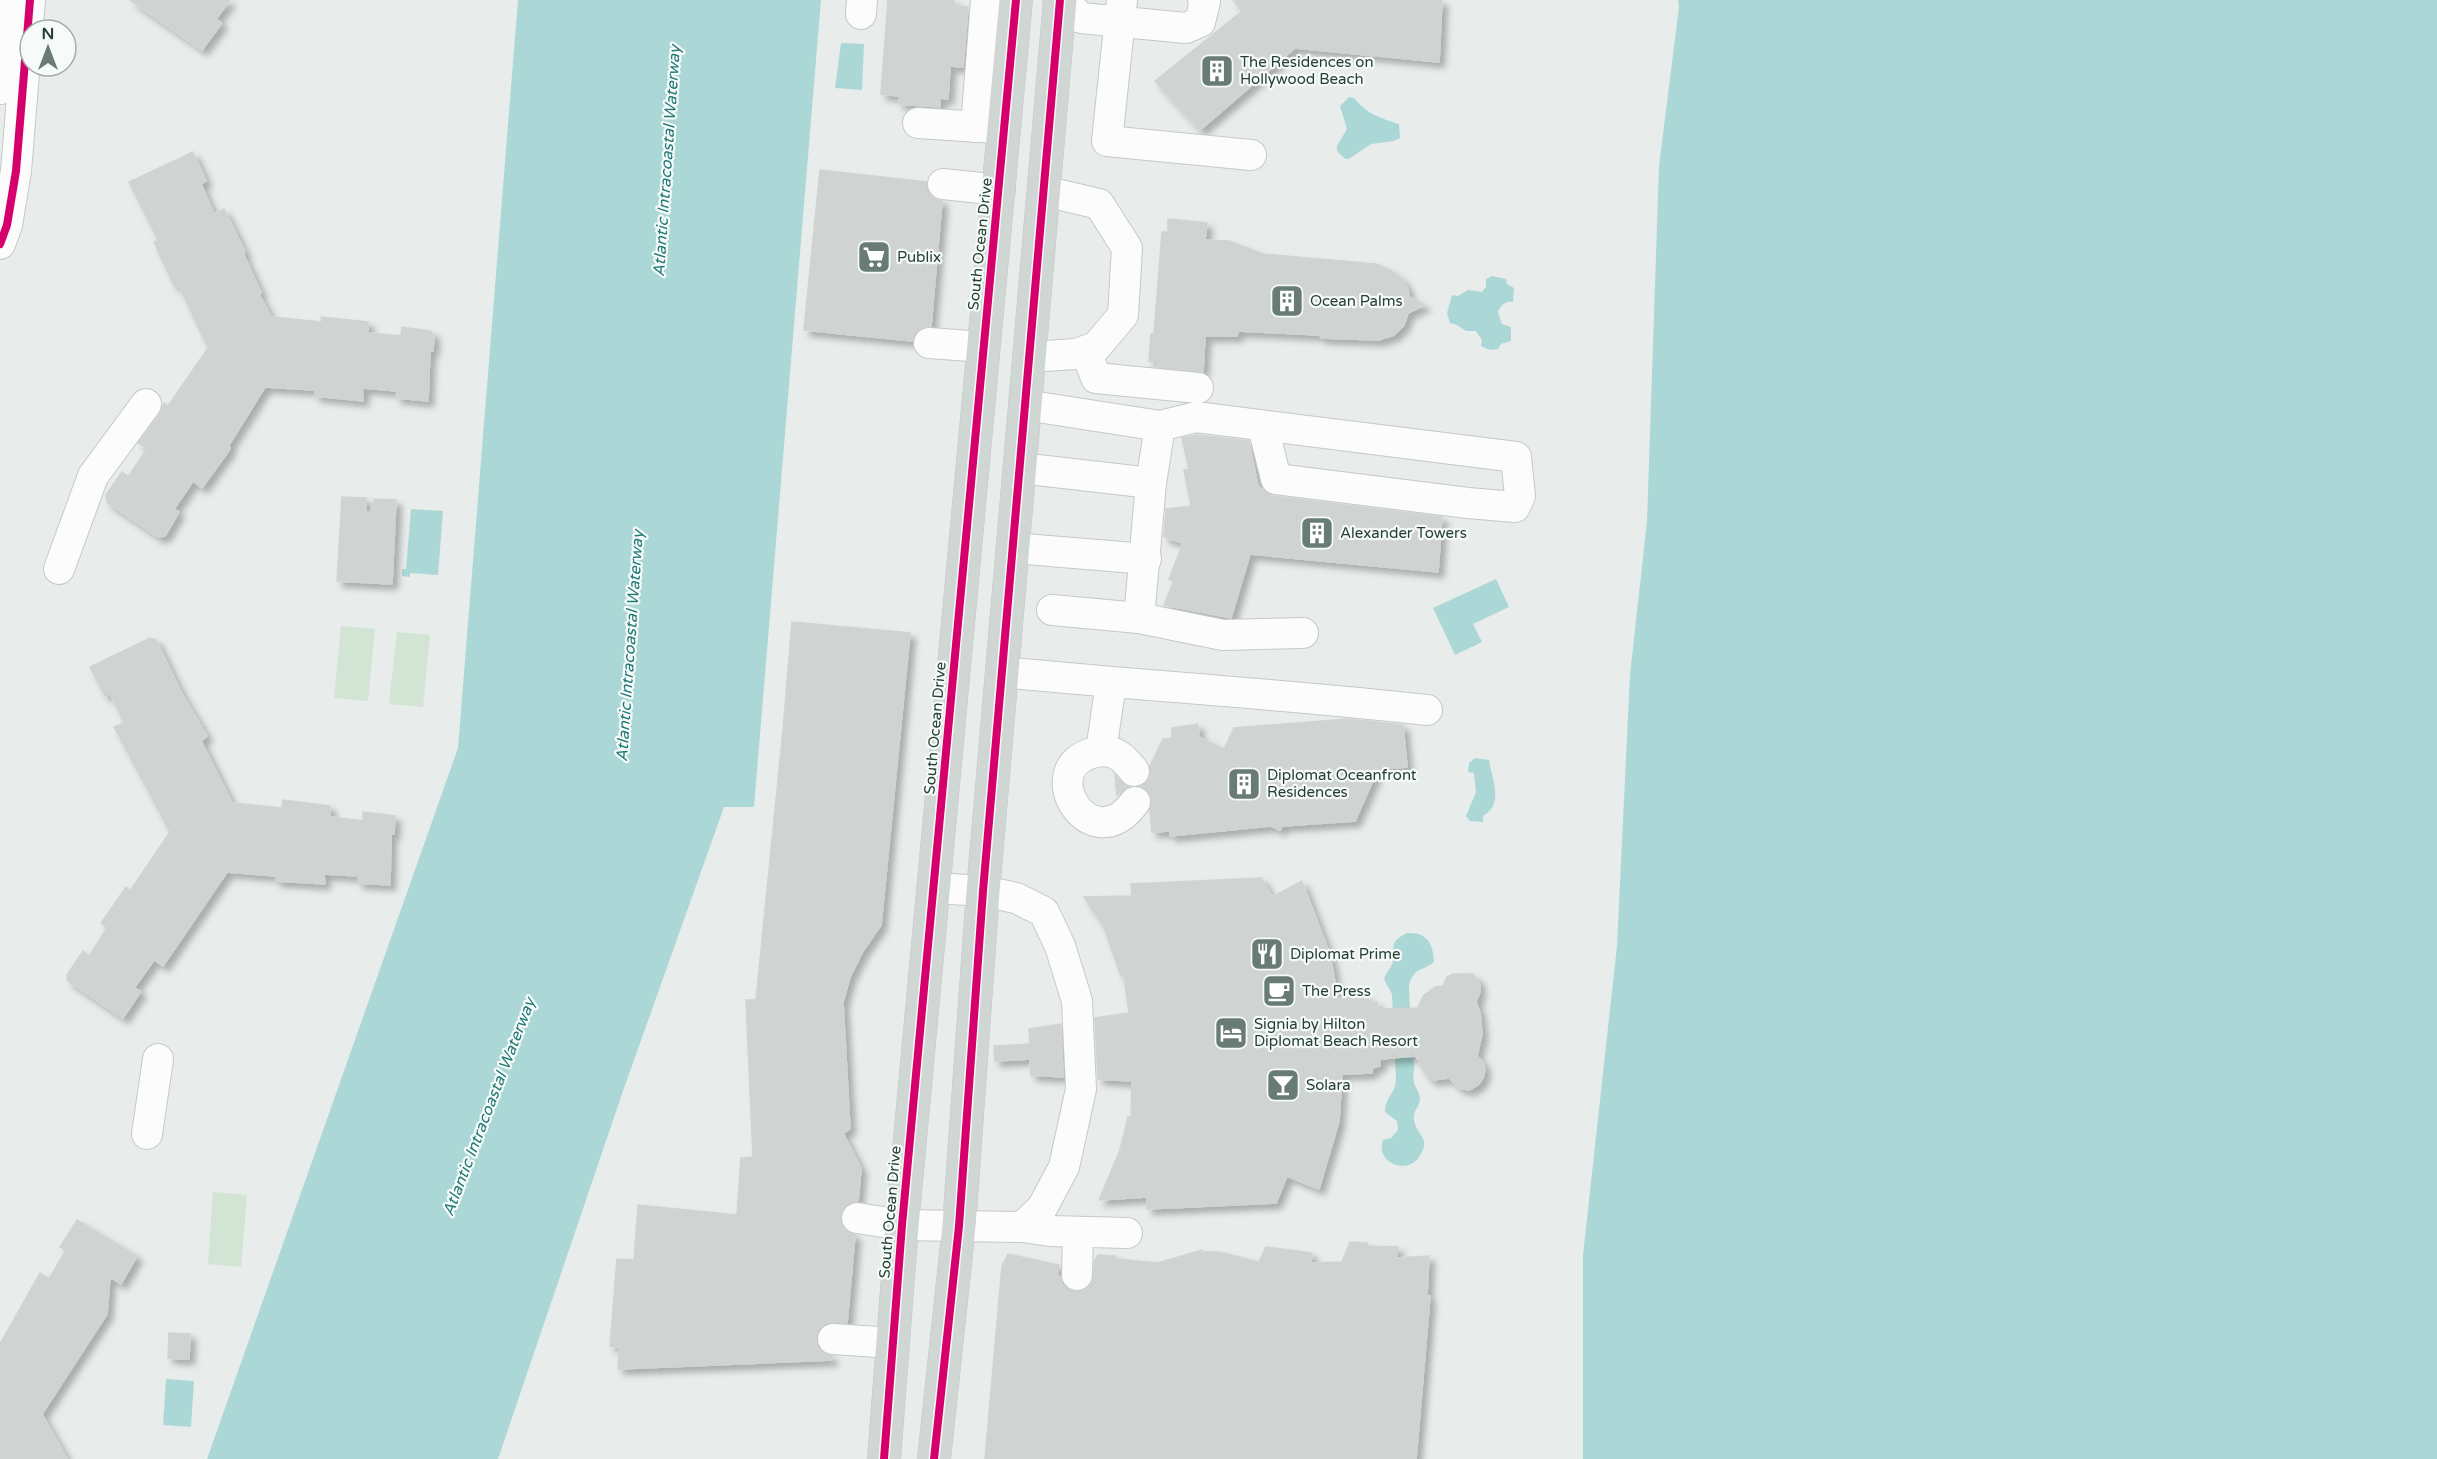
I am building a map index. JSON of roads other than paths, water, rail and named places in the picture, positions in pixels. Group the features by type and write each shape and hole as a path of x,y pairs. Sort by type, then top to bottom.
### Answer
{"main road":[{"name":"South Ocean Drive","path":"884,1459 902,1225 1000,190 990,128 1016,0"},
{"path":"934,1459 959,1226 983,891 1061,0"},
{"path":"968,524 985,581 997,597 1008,602"}],"street":[{"path":"0,89 7,0"},
{"path":"0,244 7,225 16,171 30,0"},
{"path":"918,123 990,128 986,0"},
{"path":"1061,0 1081,18 1121,10 1186,28 1200,22 1205,3 1203,0"},
{"path":"1121,10 1107,141 1251,155"},
{"path":"943,184 1000,190"},
{"path":"1029,357 1076,354 1096,347 1123,315 1127,248 1099,204 1044,191"},
{"path":"929,343 984,347"},
{"path":"1086,351 1096,378 1198,388"},
{"path":"59,569 93,476 146,404"},
{"path":"1025,405 1160,426 1196,417 1516,457 1520,496 1515,507 1276,479 1263,426"},
{"path":"1139,618 1151,483 1160,426"},
{"path":"1020,468 1151,483"},
{"path":"1013,548 1146,559"},
{"path":"1052,610 1139,618 1223,635 1303,633"},
{"path":"1002,672 1112,683 1325,698 1427,710"},
{"path":"1101,751 1112,683"},
{"path":"1134,771 1124,758 1114,752 1090,753 1073,767 1068,778 1067,789 1070,800 1085,817 1096,821 1107,822 1118,818 1135,802"},
{"path":"934,888 983,891 1016,898 1044,912 1060,946 1077,1001 1081,1089 1064,1167 1042,1208 1022,1227"},
{"path":"147,1134 158,1059"},
{"path":"856,1218 902,1225 1022,1227 1050,1231 1127,1233"},
{"path":"1077,1275 1078,1232"},
{"path":"833,1339 893,1343"}],"water":[{"name":"Atlantic Intracoastal Waterway","path":"518,0 821,0 754,807 724,807 623,1091 498,1459 207,1459 458,748"},
{"path":"1678,0 2437,0 2437,1459 1583,1459 1583,1255 1617,946 1630,675 1647,522 1659,166"},
{"path":"841,43 864,44 862,90 835,88"},
{"path":"1349,97 1354,98 1374,115 1399,124 1400,138 1371,144 1349,159 1345,159 1337,151 1337,146 1347,129 1340,106"},
{"path":"1492,276 1506,279 1507,284 1514,288 1513,302 1504,304 1498,312 1502,324 1511,327 1511,341 1501,344 1498,349 1490,350 1481,346 1482,340 1476,331 1466,331 1450,323 1447,313 1452,295 1458,296 1468,290 1482,292 1486,287 1486,279"},
{"path":"411,509 443,511 438,575 410,573 410,577 402,576 402,569 406,569"},
{"path":"1496,579 1509,607 1473,624 1482,642 1455,655 1433,608"},
{"path":"1475,758 1489,760 1495,790 1494,805 1483,816 1483,822 1470,821 1466,816 1476,792 1474,773 1468,772 1469,763"},
{"path":"1407,933 1420,934 1428,940 1434,962 1416,972 1409,985 1413,1080 1420,1099 1414,1117 1424,1146 1423,1151 1413,1163 1400,1166 1387,1160 1382,1148 1383,1140 1391,1138 1398,1130 1397,1121 1385,1112 1386,1103 1396,1079 1392,994 1384,979 1392,963 1395,941"},
{"path":"166,1379 194,1381 191,1427 163,1425"}],"place":[{"name":"The Residences on Hollywood Beach","path":"1217,71"},
{"name":"Publix","path":"874,257"},
{"name":"Ocean Palms","path":"1287,301"},
{"name":"Alexander Towers","path":"1317,533"},
{"name":"Diplomat Oceanfront Residences","path":"1244,784"},
{"name":"Diplomat Prime","path":"1267,954"},
{"name":"The Press","path":"1279,991"},
{"name":"Signia by Hilton Diplomat Beach Resort","path":"1231,1033"},
{"name":"Solara","path":"1283,1085"}]}
